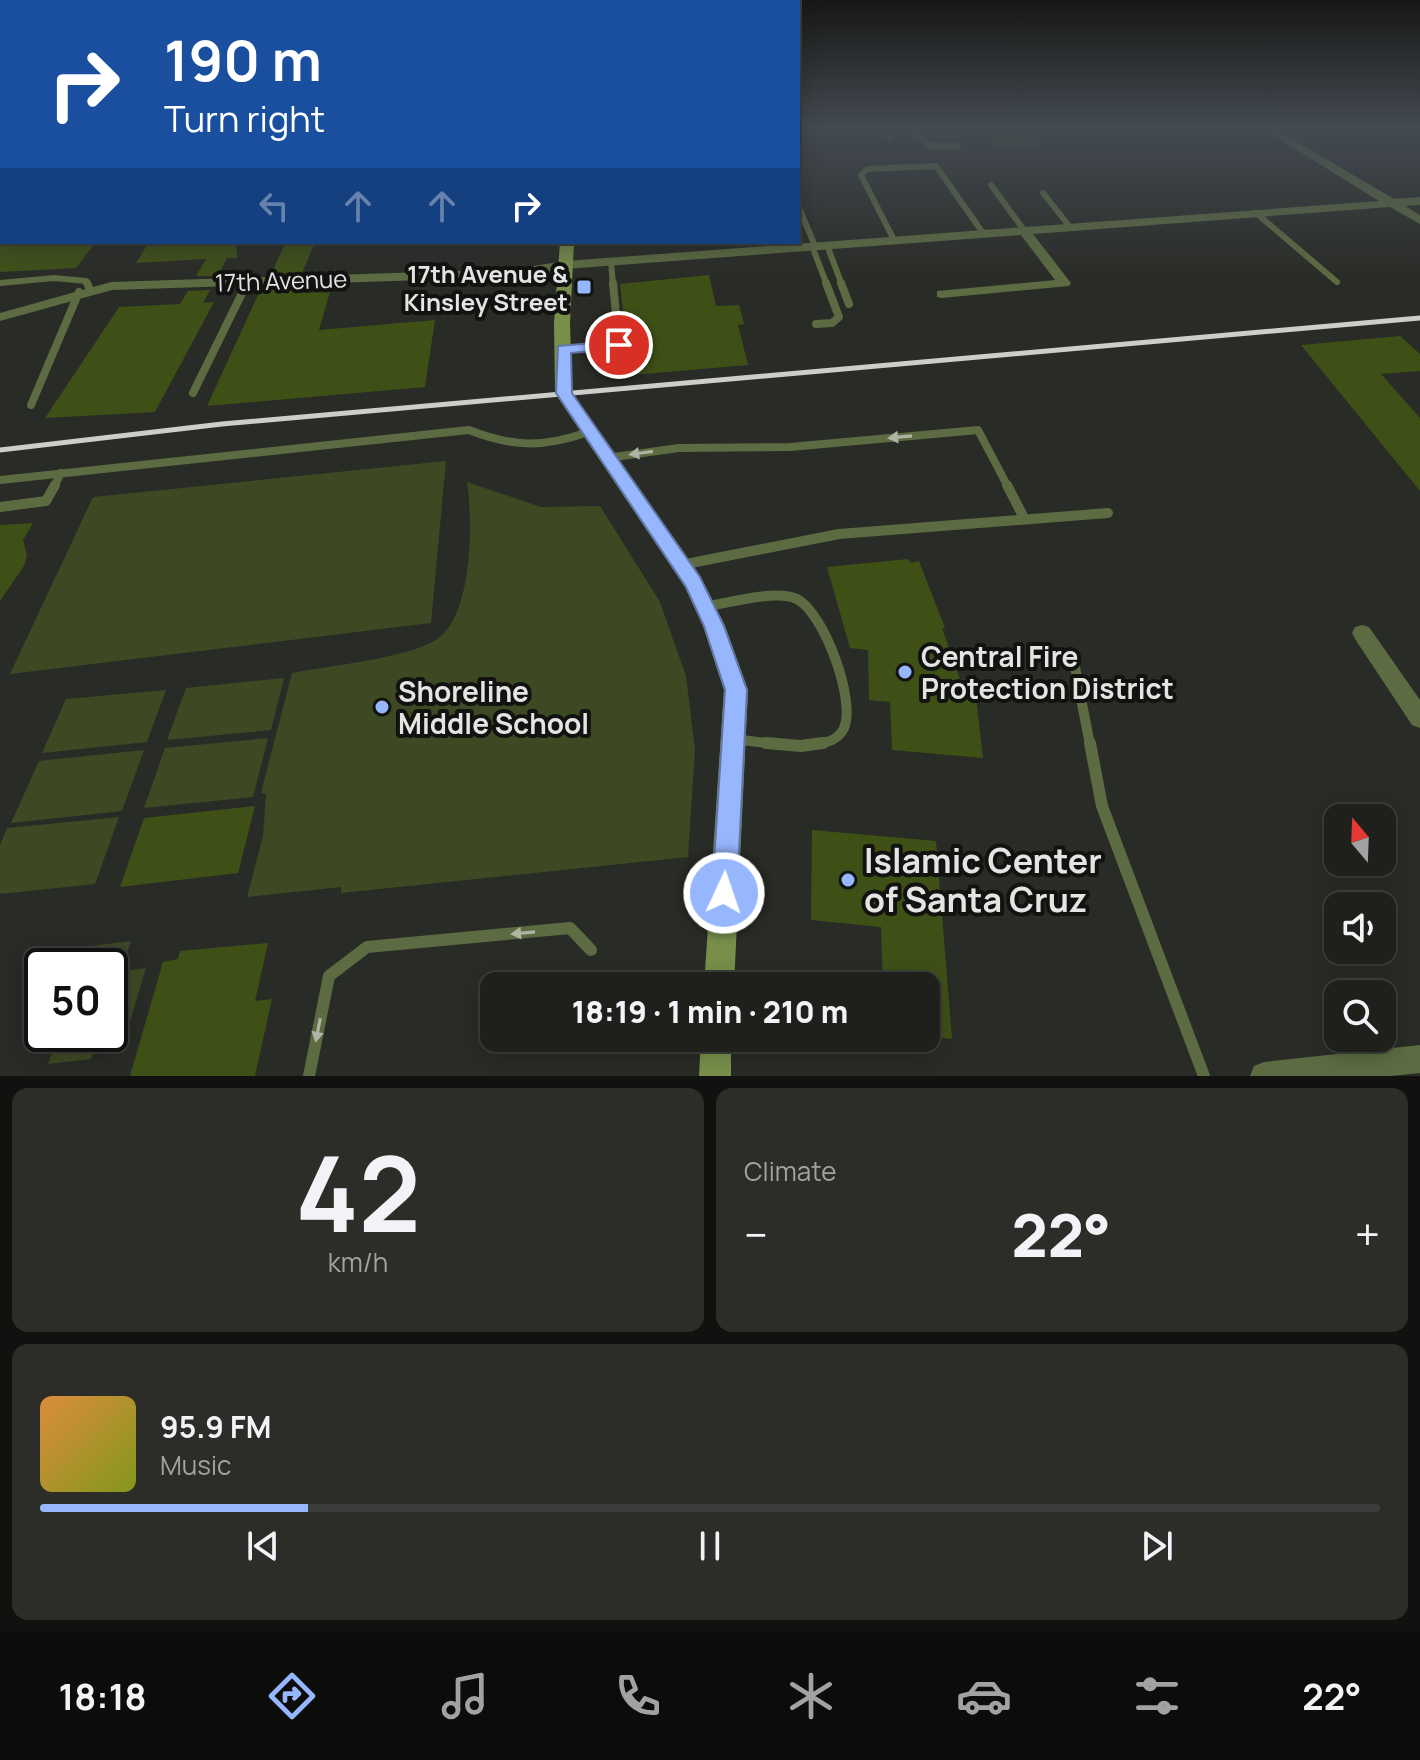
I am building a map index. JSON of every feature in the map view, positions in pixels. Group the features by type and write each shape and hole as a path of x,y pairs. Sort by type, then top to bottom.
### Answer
{"main road":[{"path":"567,244 564,393 681,565 705,607 736,690 720,972"},
{"path":"715,1076 716,1052"}],"street":[{"path":"1350,177 1420,220"},
{"name":"17th Avenue","path":"0,317 111,286 514,273 565,265 1420,201"},
{"path":"942,294 1064,283 1024,230"},
{"path":"1362,633 1420,718"},
{"path":"1264,1076 1349,1071 1420,1059"}],"lane":[{"path":"862,177 894,240"},
{"path":"944,177 983,233"},
{"path":"991,185 1024,230"},
{"path":"1043,193 1070,227"},
{"path":"800,210 849,304"},
{"path":"1256,213 1337,282"},
{"path":"816,324 832,323 839,317 818,245"},
{"path":"563,349 619,345 611,262"},
{"path":"0,283 54,278 86,281 85,291 31,405"},
{"path":"193,393 248,281"},
{"path":"0,480 469,430 508,446 540,448 588,432"},
{"path":"607,458 679,448 790,447 978,430 1024,518"},
{"path":"0,507 46,501 61,473"},
{"path":"681,565 716,554 905,526 1108,513"},
{"path":"705,607 766,598 794,597 804,603 832,651 845,693 846,723 841,735 830,741 793,745 733,739"},
{"path":"1074,662 1102,806 1204,1076"},
{"path":"309,1076 329,976 367,947 570,928 591,950"}],"green space":[{"path":"446,461 431,623 10,674 93,497"},
{"path":"467,482 541,507 600,506 660,602 686,676 695,750 688,857 341,893 341,887 247,897 263,836 266,794 261,793 292,673 406,652 436,640 448,628 464,590 468,567 470,520"},
{"path":"284,678 271,730 167,740 186,688"},
{"path":"166,690 147,742 42,753 66,699"},
{"path":"268,738 253,797 144,808 165,748"},
{"path":"144,750 122,811 11,823 39,761"},
{"path":"119,817 95,884 0,894 0,845 7,828"},
{"path":"131,941 128,950 91,946"},
{"path":"146,968 129,1025 128,970"},
{"path":"53,1052 94,1052 91,1059 48,1064"}],"building":[{"path":"0,244 94,244 76,268 0,272"},
{"path":"148,244 236,244 237,258 227,258 218,276 196,276 206,259 136,263"},
{"path":"285,244 314,244 302,273 271,274"},
{"path":"709,275 716,306 739,305 744,324 738,325 748,365 608,377 606,354 628,352 620,284"},
{"path":"296,287 293,293 330,292 319,330 435,320 425,387 207,406 258,295 264,288"},
{"path":"210,290 203,303 214,302 155,412 45,418 119,307 180,304 188,291"},
{"path":"1400,336 1420,354 1420,371 1381,374 1420,418 1420,491 1301,345"},
{"path":"33,523 23,540 27,555 24,566 0,601 0,525"},
{"path":"908,559 911,563 919,561 945,628 942,628 960,679 974,680 983,758 892,750 890,702 869,700 868,650 850,648 827,567"},
{"path":"255,806 238,873 120,887 144,818"},
{"path":"812,830 936,841 952,1039 940,1038 940,972 883,972 881,927 811,920"},
{"path":"268,943 255,1001 272,999 255,1076 130,1076 163,962 178,959 180,951"}],"railway":[{"path":"0,450 222,424 1420,318"}],"place":[{"name":"17th Avenue & Kinsley Street","path":"584,287"},
{"name":"Central Fire Protection District","path":"905,672"},
{"name":"Shoreline Middle School","path":"382,707"},
{"name":"Islamic Center of Santa Cruz","path":"848,880"}],"route":[{"path":"619,345 563,349 564,393 693,582 714,626 736,690 724,893"}]}
